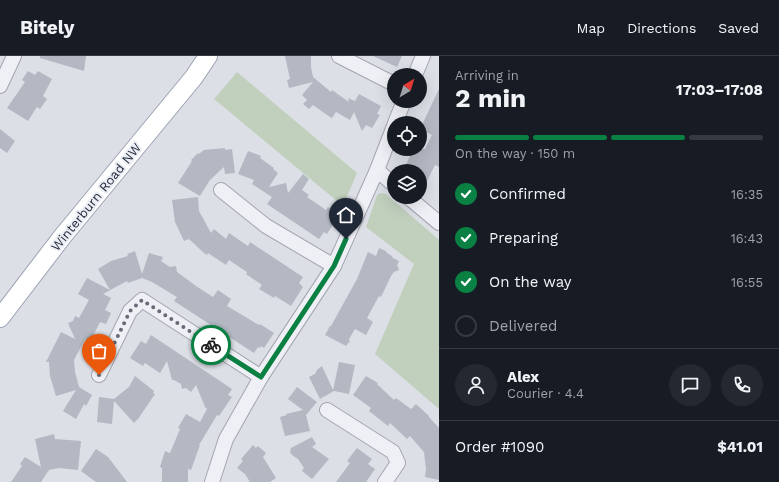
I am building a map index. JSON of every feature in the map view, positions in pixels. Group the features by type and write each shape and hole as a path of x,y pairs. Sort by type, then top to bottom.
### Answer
{"main road":[{"name":"Winterburn Road NW","path":"194,77 208,56"},
{"name":"Winterburn Road NW","path":"0,318 62,237 194,77 215,56"}],"street":[{"path":"0,86 14,56"},
{"path":"339,56 387,80"},
{"path":"418,68 424,56"},
{"path":"212,482 226,439 261,377 334,266 387,144"},
{"path":"377,170 387,179"},
{"path":"221,190 266,226 334,266"},
{"path":"416,204 439,223"},
{"path":"99,375 130,311 142,300 261,377"},
{"path":"327,410 393,452 398,463 385,482"}],"green space":[{"path":"237,72 357,173 343,206 214,99"},
{"path":"381,193 386,194 387,204 398,204 439,240 439,409 375,354 414,264 366,227 377,195"}],"building":[{"path":"40,56 86,56 84,71 40,58"},
{"path":"285,56 311,56 313,77 331,92 332,90 349,102 348,98 355,101 359,94 381,106 377,114 380,115 372,128 366,125 362,131 354,112 350,120 336,112 332,118 313,105 309,109 303,104 307,100 302,95 313,82 289,88 287,80 290,79"},
{"path":"373,56 402,56 397,67"},
{"path":"28,71 35,75 38,71 52,79 43,96 47,99 40,109 37,107 28,121 7,108 25,82 22,80"},
{"path":"439,89 439,167 435,165 427,181 427,164 406,164 410,156 427,156 427,145 432,135 427,132 426,116"},
{"path":"0,129 15,141 7,153 0,148"},
{"path":"225,148 225,150 232,149 235,173 225,174 224,167 210,180 200,196 178,183 192,161 191,160 198,153 199,154 204,150"},
{"path":"248,151 261,156 260,158 274,168 273,169 278,173 269,187 286,183 288,193 303,174 309,179 302,190 309,195 307,197 326,210 328,207 335,212 334,214 338,217 327,234 324,232 319,239 267,204 272,197 252,184 254,180 238,174"},
{"path":"198,197 199,211 211,233 214,229 226,239 229,233 248,246 250,242 303,277 299,283 303,287 291,306 275,296 274,298 259,289 262,285 246,274 247,272 229,260 226,265 208,253 207,255 204,253 189,239 184,241 175,222 172,200"},
{"path":"379,248 386,251 393,258 399,261 397,265 399,270 394,272 391,276 381,297 379,296 367,318 373,322 366,335 355,329 349,339 350,342 346,346 325,335 357,279 368,252 376,256"},
{"path":"135,251 142,274 149,253 163,257 161,261 170,267 176,266 177,272 196,286 213,297 218,290 231,299 227,306 274,333 264,348 261,346 260,348 258,347 254,353 174,301 177,297 152,282 142,278 128,283 127,281 103,294 111,298 105,310 111,313 106,324 100,322 90,342 85,339 74,360 75,372 79,387 92,395 86,406 84,404 76,419 63,411 76,390 56,396 50,376 49,362 46,362 61,332 75,339 68,323 73,321 75,316 79,318 89,300 78,294 87,278 110,290 98,269 111,261 128,256 127,254"},
{"path":"151,335 232,389 228,395 232,397 219,416 217,415 199,445 191,470 188,469 188,482 162,482 162,468 160,467 165,451 170,453 180,429 178,428 186,414 200,422 207,409 196,385 191,392 186,388 182,389 181,384 172,380 167,361 160,373 145,363 143,366 130,358 141,341 146,344"},
{"path":"339,362 355,365 349,394 334,391 320,399 309,377 315,374 322,366 333,390"},
{"path":"135,376 154,391 153,393 155,394 138,419 134,423 114,401 112,424 97,422 99,397 114,399 129,387"},
{"path":"366,376 378,383 377,384 394,400 396,398 411,409 416,404 439,428 439,480 425,477 426,469 424,452 410,436 407,439 390,423 388,426 369,411 371,408 353,395"},
{"path":"297,387 317,402 306,415 310,431 285,436 280,417 303,410 288,399"},
{"path":"54,434 55,439 81,441 78,470 59,468 49,470 41,482 11,482 22,466 20,464 25,457 41,467 35,439"},
{"path":"312,437 316,444 312,447 329,459 312,479 302,471 304,468 298,459 290,452 291,448"},
{"path":"253,445 256,448 258,446 266,453 263,457 276,478 270,482 250,482 245,474 237,468 243,461 241,459"},
{"path":"357,448 372,459 368,464 375,469 366,482 336,482 350,463 347,461"},
{"path":"96,449 108,457 127,482 96,482 81,471"}],"way so far":[{"path":"99,375 130,311 142,300 211,345"}],"route":[{"path":"211,345 261,377 334,266 346,239"}]}
